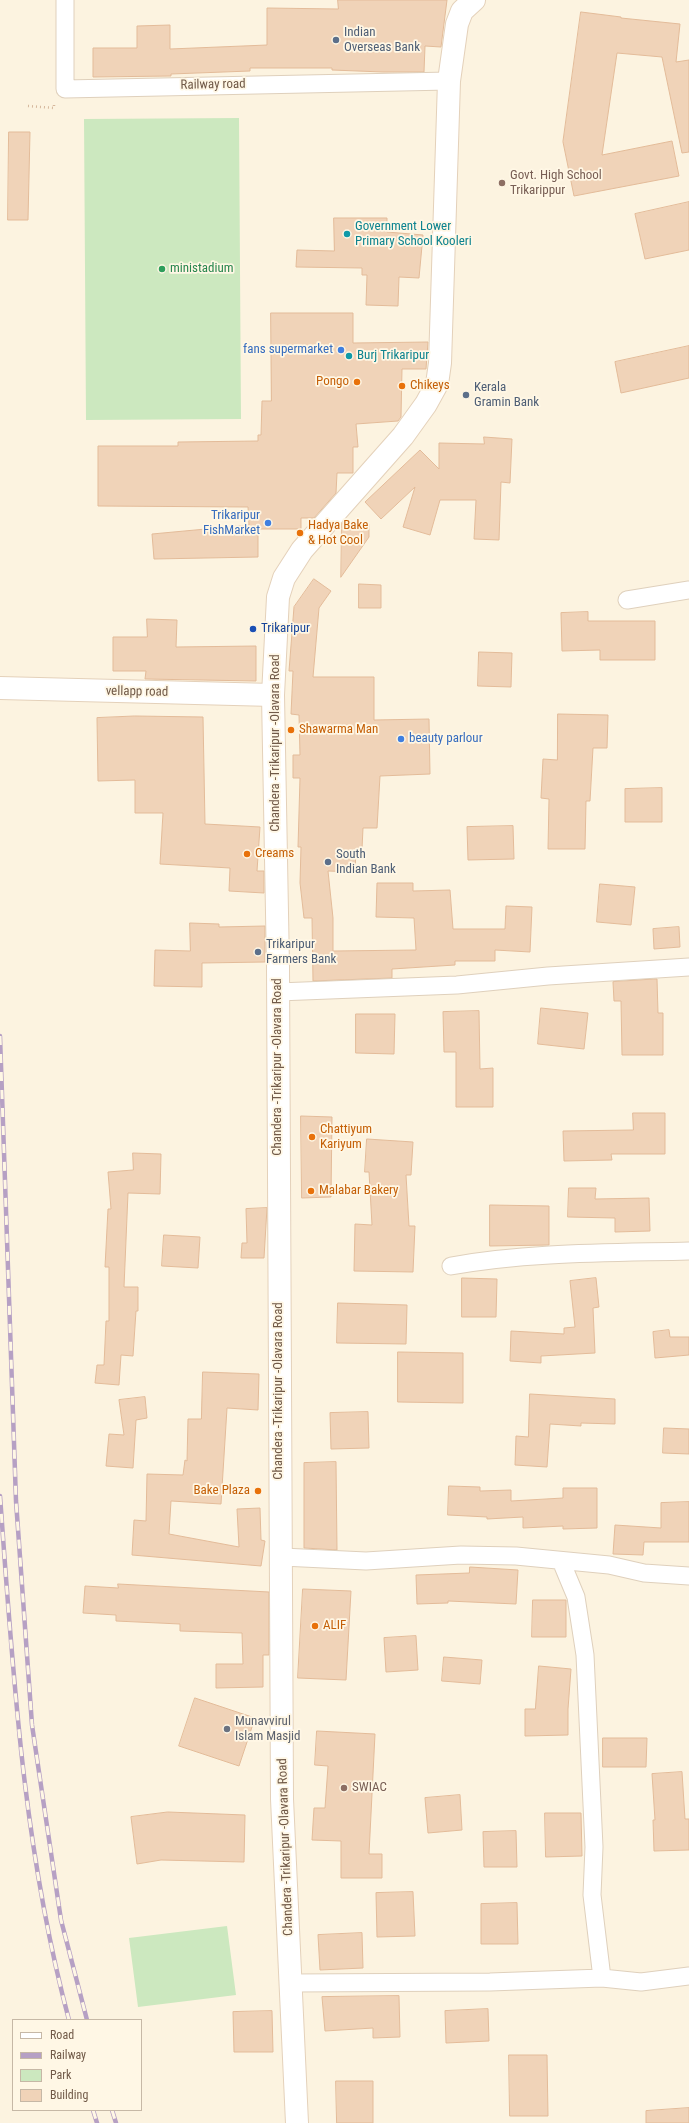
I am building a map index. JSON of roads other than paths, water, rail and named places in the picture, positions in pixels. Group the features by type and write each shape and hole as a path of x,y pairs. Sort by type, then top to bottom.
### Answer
{"main road":[{"name":"Chandera -Trikaripur -Olavara Road","path":"297,2123 292,1983 282,1799 282,1557 279,1520 278,992 273,695 278,597 284,578 302,550 403,436 426,404 437,384 440,363 449,80 457,24 462,11 474,0"},
{"name":"vellapp road","path":"0,688 273,695"}],"street":[{"name":"Railway road","path":"65,0 65,89 449,80"},
{"path":"626,600 689,590"},
{"path":"278,992 457,985 548,976 689,967"},
{"path":"451,1266 480,1261 528,1257 689,1251"},
{"path":"282,1557 366,1561 461,1555 516,1556 609,1565 644,1573 689,1576"},
{"path":"561,1561 576,1597 585,1656 594,1848 592,1895 602,1978"},
{"path":"292,1983 490,1982 602,1978 641,1982 689,1976"}],"railway":[{"path":"0,1036 16,1501 32,1725 61,1920 87,2019"},
{"path":"0,1496 15,1694 30,1825 53,1956 69,2019"},
{"path":"93,2111 97,2123"},
{"path":"112,2111 116,2123"}],"place":[{"name":"Indian Overseas Bank","path":"336,40"},
{"name":"Govt. High School Trikarippur","path":"502,183"},
{"name":"Government Lower Primary School Kooleri","path":"347,234"},
{"name":"ministadium","path":"162,269"},
{"name":"fans supermarket","path":"341,350"},
{"name":"Burj Trikaripur","path":"349,356"},
{"name":"Pongo","path":"357,382"},
{"name":"Chikeys","path":"402,386"},
{"name":"Kerala Gramin Bank","path":"466,395"},
{"name":"Trikaripur FishMarket","path":"268,523"},
{"name":"Hadya Bake & Hot Cool","path":"300,533"},
{"name":"Trikaripur","path":"253,629"},
{"name":"Shawarma Man","path":"291,730"},
{"name":"beauty parlour","path":"401,739"},
{"name":"Creams","path":"247,854"},
{"name":"South Indian Bank","path":"328,862"},
{"name":"Trikaripur Farmers Bank","path":"258,952"},
{"name":"Chattiyum Kariyum","path":"312,1137"},
{"name":"Malabar Bakery","path":"311,1191"},
{"name":"Bake Plaza","path":"258,1491"},
{"name":"ALIF","path":"315,1626"},
{"name":"Munavvirul Islam Masjid","path":"227,1729"},
{"name":"SWIAC","path":"344,1788"}]}
